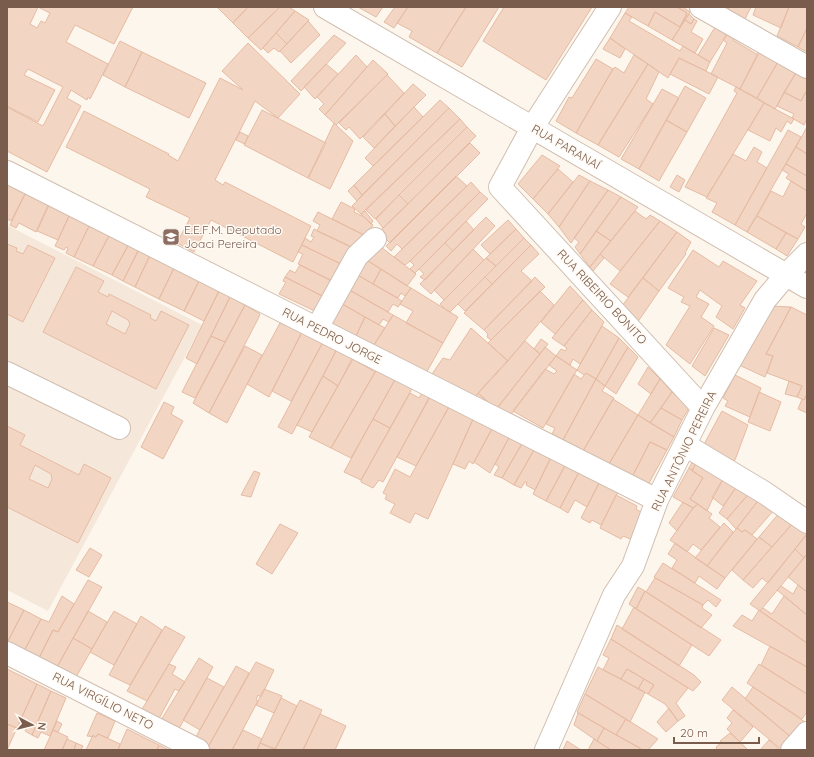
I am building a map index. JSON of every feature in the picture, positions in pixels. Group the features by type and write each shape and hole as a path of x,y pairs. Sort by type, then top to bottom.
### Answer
{"street":[{"name":"RUA PARANAÍ","path":"325,7 807,287"},
{"path":"532,128 610,7"},
{"path":"701,7 807,67"},
{"name":"RUA RIBEIRIO BONITO","path":"532,128 500,187 703,408"},
{"name":"RUA PEDRO JORGE","path":"7,172 657,500"},
{"path":"317,328 357,256 374,239"},
{"name":"RUA ANTÔNIO PEREIRA","path":"546,750 614,594 633,566 657,500 703,408 765,300 786,275 807,254"},
{"path":"7,373 119,428"},
{"path":"685,445 765,493 807,522"},
{"name":"RUA VIRGÍLIO NETO","path":"7,653 198,750"},
{"path":"792,750 807,733"}],"shaded area":[{"path":"7,225 202,325 48,611 7,590"}],"building":[{"path":"7,7 38,7 133,7 114,44 75,25 66,42 108,64 90,99 88,97 87,100 71,90 67,98 81,106 47,172 7,151 7,107 43,126 63,87 28,69 24,75 55,90 38,122 7,106","holes":["38,7 50,13 45,23 41,21 37,28 30,24"]},
{"path":"217,7 248,7 233,23"},
{"path":"248,7 280,7 248,38 233,23"},
{"path":"280,7 289,7 295,11 261,50 248,38"},
{"path":"358,7 383,7 376,17"},
{"path":"395,7 408,7 394,28 384,22"},
{"path":"408,7 466,7 437,53 409,37 412,31 397,23"},
{"path":"466,7 499,7 462,67 437,53"},
{"path":"504,7 592,7 546,80 483,41"},
{"path":"629,7 677,7 687,13 680,27 655,12 648,26 625,13"},
{"path":"677,7 683,7 690,12 672,40 648,26 655,12 680,27 687,13"},
{"path":"729,7 751,7 745,19 728,9"},
{"path":"756,7 789,7 781,28 753,15"},
{"path":"789,7 807,7 807,28 798,47 777,36"},
{"path":"295,11 309,20 287,44 276,33"},
{"path":"625,13 632,17 629,21 680,51 683,46 710,62 706,71 679,58 668,78 610,38"},
{"path":"689,14 694,19 691,24 685,20"},
{"path":"694,19 697,21 691,32 703,39 695,53 672,40 685,20 691,24"},
{"path":"308,21 320,35 291,63 280,51"},
{"path":"717,24 729,31 710,62 698,55"},
{"path":"807,28 807,52 798,47"},
{"path":"729,31 736,35 733,40 758,55 740,89 711,74 727,43 723,40"},
{"path":"276,33 287,44 279,52 274,48 268,53 263,48"},
{"path":"334,35 346,43 301,91 291,81"},
{"path":"610,38 625,49 620,58 603,49"},
{"path":"120,41 142,52 125,87 103,75"},
{"path":"248,43 300,94 278,118 255,101 215,180 223,185 225,182 311,226 293,262 211,220 194,252 177,243 190,218 146,197 150,189 66,147 84,111 169,154 168,155 178,161 220,78 243,90 222,71"},
{"path":"760,49 779,60 757,98 740,89"},
{"path":"142,52 206,83 189,118 125,87"},
{"path":"356,55 367,67 325,115 319,109 324,104 317,97"},
{"path":"634,55 648,64 598,145 576,133 613,69 615,67 624,73"},
{"path":"679,58 718,77 709,94 670,74"},
{"path":"596,59 613,69 576,133 556,121 569,97 572,98"},
{"path":"373,60 388,74 336,125 325,115"},
{"path":"779,60 797,71 775,109 757,98"},
{"path":"326,64 338,74 315,99 304,87"},
{"path":"648,64 659,72 646,99 653,104 619,157 598,145"},
{"path":"797,71 807,76 807,90 801,101 784,92"},
{"path":"387,75 404,93 360,139 349,127 346,130 339,123"},
{"path":"413,84 426,95 395,126 385,114"},
{"path":"685,86 706,98 687,132 666,120"},
{"path":"736,87 764,103 707,197 685,187 737,93 734,91"},
{"path":"662,89 679,98 639,169 621,159"},
{"path":"807,90 807,119 804,125 792,118 794,114 777,106 784,92 801,101"},
{"path":"440,100 449,108 362,195 354,185"},
{"path":"764,103 794,119 791,124 787,121 781,132 776,128 770,141 748,130"},
{"path":"414,107 423,117 373,166 365,158"},
{"path":"449,108 460,119 361,214 352,206"},
{"path":"262,110 326,143 308,178 244,145"},
{"path":"385,114 395,126 374,148 363,137"},
{"path":"460,119 467,127 375,219 366,210"},
{"path":"666,120 687,132 659,181 639,169"},
{"path":"334,123 353,141 330,189 308,178"},
{"path":"467,127 476,136 408,204 399,195"},
{"path":"807,127 807,154 796,147"},
{"path":"788,130 801,137 747,232 735,225"},
{"path":"240,132 248,136 245,144 236,140"},
{"path":"470,143 480,153 390,243 379,232"},
{"path":"754,147 762,152 757,162 767,168 735,225 712,212 717,203 706,198 733,154 746,161"},
{"path":"796,147 807,154 807,176 786,164"},
{"path":"542,155 560,166 533,199 518,184"},
{"path":"786,164 807,176 807,191 786,178 789,174 782,170"},
{"path":"558,169 573,182 548,214 533,199"},
{"path":"579,175 590,181 559,227 548,214"},
{"path":"677,175 685,180 679,192 670,187"},
{"path":"456,176 467,186 402,249 397,244 391,251 386,246"},
{"path":"7,179 27,190 11,221 7,219"},
{"path":"590,181 608,190 571,243 559,227"},
{"path":"791,181 807,191 807,213 801,224 805,227 798,239 757,216 771,191 783,197"},
{"path":"471,182 480,192 410,261 405,265 394,257"},
{"path":"354,185 362,195 357,201 348,191"},
{"path":"27,190 50,201 36,232 19,223 16,228 10,225"},
{"path":"608,190 621,197 580,254 575,247 579,242 574,238"},
{"path":"480,192 488,199 415,273 410,269 414,265 410,261"},
{"path":"399,195 408,204 383,228 376,219"},
{"path":"621,197 638,207 611,241 596,231"},
{"path":"341,202 355,209 354,212 364,217 373,225 366,236 332,219"},
{"path":"49,205 70,214 58,240 37,231"},
{"path":"365,211 373,221 371,224 361,214"},
{"path":"635,211 646,219 650,215 660,221 620,271 600,254"},
{"path":"318,212 366,236 359,251 317,231 320,225 313,221"},
{"path":"70,214 91,222 74,257 66,253 68,248 66,247 64,250 55,246"},
{"path":"757,216 786,233 776,249 747,232"},
{"path":"486,217 495,226 431,294 420,284"},
{"path":"508,220 516,229 490,254 481,245"},
{"path":"466,221 474,230 453,251 445,243"},
{"path":"660,221 677,232 628,297 610,284"},
{"path":"91,222 111,232 93,266 74,257"},
{"path":"314,229 356,249 345,266 302,245 305,238 311,242 314,237 311,236"},
{"path":"516,229 524,238 496,266 486,258"},
{"path":"596,231 611,241 590,267 580,254"},
{"path":"111,232 130,242 112,275 93,266"},
{"path":"677,232 691,242 685,253 686,254 659,291 643,278"},
{"path":"786,233 798,239 787,256 776,249"},
{"path":"524,238 531,245 492,284 485,277"},
{"path":"130,242 140,247 123,281 112,275"},
{"path":"445,243 453,251 425,280 420,277 424,274 419,269"},
{"path":"7,244 17,248 16,251 23,254 28,245 55,258 23,322 7,314"},
{"path":"377,244 416,274 407,286 365,259"},
{"path":"302,245 345,266 337,283 298,264 303,254 298,252"},
{"path":"531,245 539,254 521,271 532,281 484,330 464,313"},
{"path":"140,247 151,253 135,287 123,281"},
{"path":"473,249 484,260 444,300 434,290"},
{"path":"693,250 719,267 723,261 757,281 740,305 745,308 733,329 716,317 722,306 700,290 696,297 709,304 701,317 714,326 690,364 666,345 690,306 681,302 684,297 668,288"},
{"path":"151,253 174,268 159,299 135,287"},
{"path":"600,254 604,258 593,271 590,267"},
{"path":"360,256 381,269 373,284 351,271"},
{"path":"486,258 496,266 450,312 446,310 440,304"},
{"path":"300,265 335,283 328,299 285,277 290,270 295,273"},
{"path":"76,267 104,281 98,292 108,297 109,294 151,315 150,318 156,321 161,311 189,325 156,389 43,332","holes":["112,311 128,320 130,324 125,334 106,324"]},
{"path":"174,268 199,281 184,311 159,299"},
{"path":"381,269 411,288 405,296 401,293 398,298 373,284"},
{"path":"356,274 402,301 398,307 393,304 388,312 348,289"},
{"path":"285,277 328,299 321,314 279,294 286,282 283,281"},
{"path":"485,277 492,284 465,311 458,304"},
{"path":"535,277 545,287 491,340 487,337 488,334 484,330"},
{"path":"643,278 659,291 637,323 622,306"},
{"path":"199,281 219,291 204,321 184,311"},
{"path":"570,286 583,300 555,334 541,322"},
{"path":"344,287 393,315 389,322 383,319 379,325 337,301"},
{"path":"411,288 458,317 443,343 406,323 413,311 400,304"},
{"path":"219,291 230,297 197,364 186,358"},
{"path":"540,291 554,305 508,361 488,343"},
{"path":"230,297 245,305 225,342 211,336"},
{"path":"583,300 592,310 564,346 552,338"},
{"path":"337,301 365,317 355,338 327,321"},
{"path":"245,305 260,314 209,413 193,403"},
{"path":"770,306 791,307 766,354 773,356 765,377 739,365"},
{"path":"791,307 807,315 807,394 804,400 797,397 802,386 767,373 773,356 766,354"},
{"path":"592,310 604,322 580,364 573,359 570,365 556,356 561,349 565,351 567,348 564,346"},
{"path":"393,315 443,343 425,375 372,348"},
{"path":"365,317 385,328 372,348 355,338"},
{"path":"280,323 302,332 269,397 247,384"},
{"path":"602,326 619,338 596,379 586,373 584,375 577,370"},
{"path":"471,328 508,361 473,399 430,377 443,358 450,360"},
{"path":"714,328 729,335 705,376 692,366"},
{"path":"302,332 323,342 291,401 272,391"},
{"path":"211,336 225,342 195,398 182,392"},
{"path":"619,338 628,347 605,386 596,379"},
{"path":"541,339 548,344 540,354 534,349"},
{"path":"525,341 540,354 496,409 478,393"},
{"path":"323,342 337,349 292,434 278,427"},
{"path":"245,346 262,355 227,423 209,413"},
{"path":"545,347 556,356 509,417 496,410"},
{"path":"628,347 638,357 616,394 605,386"},
{"path":"337,349 353,357 338,386 323,376"},
{"path":"556,356 577,370 543,428 513,411 545,369 554,374 557,371 549,365"},
{"path":"353,359 375,372 331,448 309,437"},
{"path":"648,367 660,379 651,394 638,384"},
{"path":"377,369 396,378 351,458 331,448"},
{"path":"586,373 596,379 563,440 552,434 555,428 546,424 574,374 581,379"},
{"path":"735,375 761,388 750,417 725,406 728,401 723,398"},
{"path":"323,376 338,386 312,432 297,425"},
{"path":"397,376 414,385 390,428 373,419"},
{"path":"596,379 605,386 602,391 614,398 583,451 563,440"},
{"path":"660,379 672,392 650,423 638,415"},
{"path":"789,381 802,386 797,397 785,394"},
{"path":"672,392 689,408 682,420 661,408"},
{"path":"759,392 781,402 770,431 748,422"},
{"path":"410,393 419,398 422,393 430,397 383,482 379,480 373,488 361,482 361,480"},
{"path":"478,393 496,409 473,399"},
{"path":"431,394 450,405 416,466 397,457"},
{"path":"807,394 807,413 798,409 802,399 804,400"},
{"path":"613,399 638,415 609,464 583,451"},
{"path":"164,402 174,407 171,414 183,421 163,459 141,447"},
{"path":"450,405 474,417 428,519 415,513 410,523 390,513 395,504 385,499 387,495 383,493 395,469 410,477"},
{"path":"661,408 682,420 674,437 650,423"},
{"path":"722,411 748,425 735,460 730,465 702,448"},
{"path":"638,415 674,437 667,450 650,442 632,477 609,464"},
{"path":"474,417 494,425 473,464 469,461 465,469 453,464"},
{"path":"373,419 390,428 361,480 344,472"},
{"path":"494,425 511,434 490,473 474,462"},
{"path":"7,426 25,435 20,445 79,475 84,464 111,478 78,543 7,507","holes":["35,465 51,474 52,479 48,488 29,479"]},
{"path":"511,434 523,442 502,478 494,475 499,467 495,464"},
{"path":"523,442 534,450 514,485 502,478"},
{"path":"650,442 667,450 648,485 632,477"},
{"path":"534,450 550,459 535,490 526,485 527,482 525,482 521,488 514,485"},
{"path":"553,454 567,462 546,501 533,494"},
{"path":"696,455 699,457 692,471 689,468"},
{"path":"699,457 726,474 712,497 713,498 707,511 690,499 703,478 692,471"},
{"path":"567,462 580,470 560,508 546,501"},
{"path":"689,468 703,478 690,499 698,504 693,508 673,497"},
{"path":"254,471 260,473 251,497 241,495"},
{"path":"579,472 599,483 587,507 575,500 568,513 560,508"},
{"path":"726,474 739,483 723,506 713,498"},
{"path":"599,483 619,490 601,525 592,520 590,523 581,518"},
{"path":"739,483 752,490 727,519 719,513"},
{"path":"752,490 761,497 736,529 727,519"},
{"path":"616,495 637,506 636,509 644,514 633,540 623,536 621,539 600,528"},
{"path":"761,497 775,509 752,535 745,530 742,532 737,528"},
{"path":"683,502 693,508 677,531 669,523"},
{"path":"698,504 712,514 709,518 720,527 701,550 693,544 687,552 670,540 693,508"},
{"path":"780,512 793,523 772,547 759,537"},
{"path":"724,523 733,532 707,566 695,558"},
{"path":"793,523 807,534 768,583 762,578 753,588 743,580"},
{"path":"280,524 298,533 272,574 256,564"},
{"path":"737,528 742,532 745,530 757,539 725,578 707,566"},
{"path":"807,534 807,554 804,558 795,549"},
{"path":"759,537 772,547 743,580 732,570"},
{"path":"675,543 725,578 717,589 699,576 695,583 672,568 677,560 668,554"},
{"path":"90,548 102,555 89,577 76,570"},
{"path":"795,549 804,558 760,611 750,604"},
{"path":"806,555 807,556 807,592 788,577"},
{"path":"663,563 721,600 716,607 708,600 703,605 654,577"},
{"path":"655,578 703,605 702,608 712,615 701,628 646,592"},
{"path":"88,580 102,587 57,667 38,660 53,630 58,632"},
{"path":"798,585 807,592 807,615 777,590 781,586 793,594"},
{"path":"638,587 645,591 636,609 629,604"},
{"path":"645,591 721,640 709,656 636,609"},
{"path":"62,596 74,604 58,632 53,630 38,660 23,653 41,619 49,622"},
{"path":"784,596 807,615 807,643 760,611 763,608 772,614"},
{"path":"7,602 24,610 7,643"},
{"path":"634,607 692,645 679,666 622,629"},
{"path":"24,610 41,619 23,653 7,643"},
{"path":"759,610 807,643 807,667 733,626 742,615 752,621"},
{"path":"88,611 107,622 92,649 73,638"},
{"path":"114,611 137,624 114,665 90,652"},
{"path":"141,616 162,630 130,685 109,675"},
{"path":"617,625 694,675 701,682 693,691 611,639"},
{"path":"165,626 185,637 147,701 127,691"},
{"path":"73,638 92,649 76,677 57,667"},
{"path":"611,639 688,688 676,703 685,716 678,721 665,704 648,694 654,685 627,669 621,679 603,670 609,658 603,655"},
{"path":"770,646 807,667 807,694 761,665"},
{"path":"199,658 213,667 176,734 158,725"},
{"path":"256,662 274,670 261,697 258,695 256,700 258,701 232,750 207,749"},
{"path":"169,664 176,667 172,674 185,682 179,691 175,689 156,724 141,711"},
{"path":"759,664 807,694 807,712 802,719 747,683"},
{"path":"236,666 249,673 207,749 193,742"},
{"path":"598,667 645,692 630,722 585,694"},
{"path":"7,669 37,684 17,728 7,724"},
{"path":"627,669 644,679 638,689 621,679"},
{"path":"207,678 224,687 200,730 183,720"},
{"path":"644,679 654,685 648,694 638,689"},
{"path":"37,684 51,691 32,735 25,731 27,727 19,723"},
{"path":"732,687 792,738 782,750 722,700"},
{"path":"753,687 805,722 792,738 745,699"},
{"path":"264,689 282,696 274,713 256,705"},
{"path":"51,691 66,698 50,736 41,732 38,738 32,735"},
{"path":"585,694 626,719 616,735 577,712"},
{"path":"281,698 297,706 275,749 260,743"},
{"path":"300,700 322,710 303,750 275,750"},
{"path":"669,708 678,721 666,732 657,722"},
{"path":"733,710 753,727 740,742 727,729 732,723 727,718"},
{"path":"97,713 115,721 108,738 98,734 96,737 87,736"},
{"path":"578,713 604,728 597,741 574,725"},
{"path":"320,714 346,726 335,750 303,750"},
{"path":"626,719 658,739 648,750 643,750 616,735"},
{"path":"57,721 62,724 58,732 53,730"},
{"path":"7,724 17,728 7,750"},
{"path":"604,728 640,748 639,750 611,750 597,741"},
{"path":"127,729 159,745 157,750 118,750"},
{"path":"53,730 68,737 62,750 44,750"},
{"path":"243,730 262,739 257,750 232,750"},
{"path":"730,733 748,750 717,750 716,747 722,742 720,741"},
{"path":"98,734 120,744 118,750 86,750 93,735 96,737"},
{"path":"67,739 76,743 74,750 62,750"},
{"path":"594,739 597,741 611,750 588,750"},
{"path":"769,740 780,750 760,750"},
{"path":"567,741 581,750 563,750"},
{"path":"76,743 83,746 81,750 74,750"},
{"path":"260,743 275,749 257,750"},
{"path":"159,745 169,750 157,750"}],"place":[{"name":"E.E.F.M. Deputado Joaci Pereira","path":"171,237"}]}
